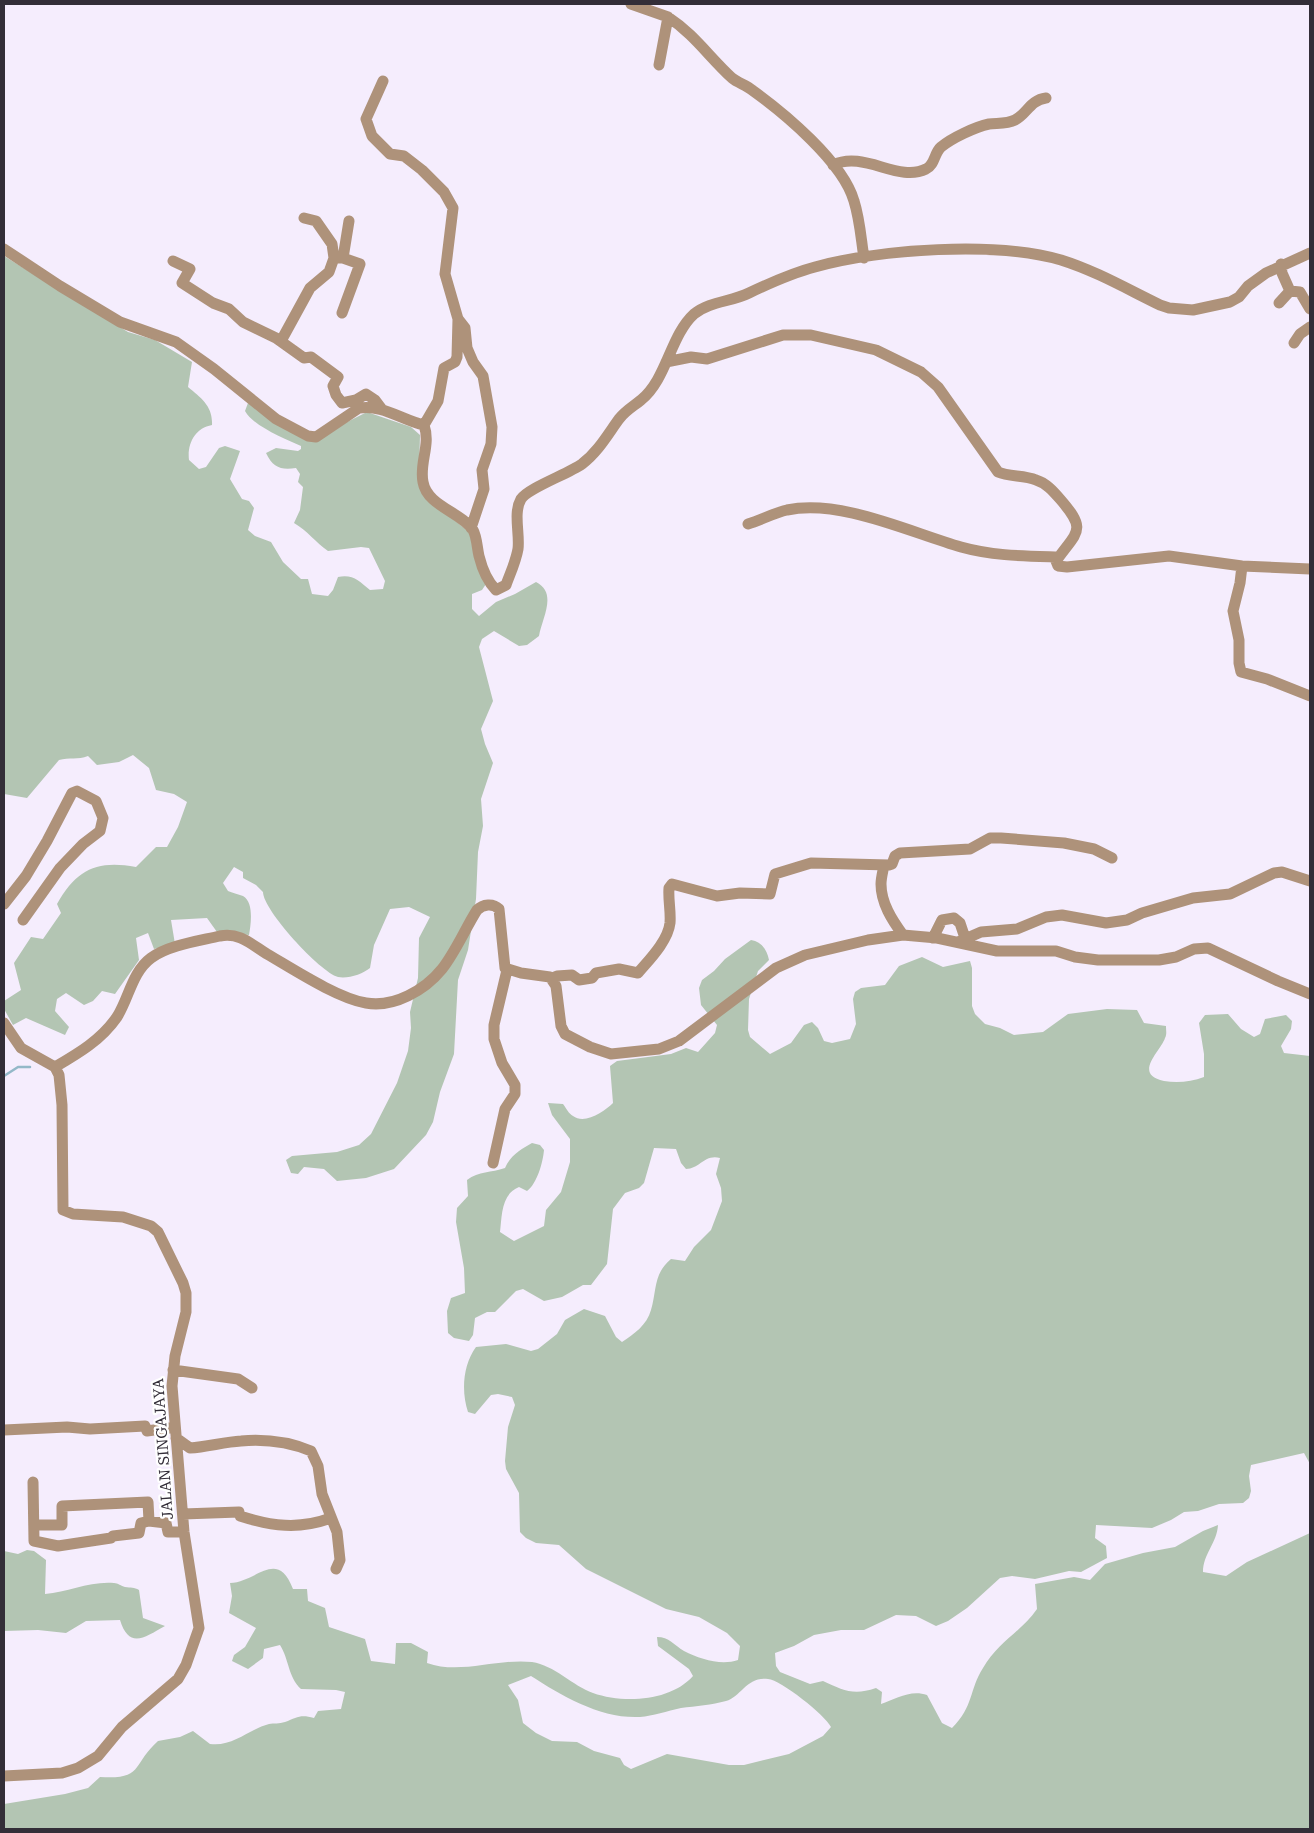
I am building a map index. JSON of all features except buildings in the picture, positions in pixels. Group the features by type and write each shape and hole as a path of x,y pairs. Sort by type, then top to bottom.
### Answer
{"street":[{"path":"631,4 668,17 689,32 735,80 751,89 796,126 833,165 854,200 864,258"},
{"path":"659,65 668,17"},
{"path":"383,81 366,119 372,136 390,154 404,156 422,170 444,192 453,208 445,274 458,319 457,357 455,362 444,368 438,401 424,425 428,440 423,484 429,494 443,508 472,528"},
{"path":"833,165 850,160 900,171 924,170 932,164 940,148 949,142 987,124 1015,120 1028,106 1046,98"},
{"path":"304,218 316,221 339,258 360,264 342,313"},
{"path":"281,342 310,288 329,272 339,258 350,221"},
{"path":"4,249 120,322 176,342 214,369 276,419 308,436 316,437 359,408 373,406 381,408 394,416 424,425"},
{"path":"458,319 465,328 467,348 473,362 483,376 492,426 491,444 482,470 484,489 478,502 472,528 479,558 491,585 496,590 502,589 506,585 518,551 518,512 520,500 526,493 583,463 610,435 630,407 642,399 666,362 682,331 694,315 704,308 745,295 794,273 834,262 967,250 1044,256 1102,275 1160,305 1169,308 1194,310 1234,300 1255,280 1281,264 1310,253"},
{"path":"173,261 190,269 182,283 213,303 229,309 243,322 281,342 304,358 311,357 338,378 333,386 342,403 356,400 366,394 375,400 381,408"},
{"path":"1281,264 1282,273 1290,291"},
{"path":"1279,304 1290,291"},
{"path":"1290,291 1300,292 1310,309"},
{"path":"1294,343 1300,334 1310,327"},
{"path":"666,362 691,357 707,359 774,337 802,335 876,350 921,372 938,387 998,472 1029,478 1043,483 1072,513 1077,521 1075,535 1059,557 1056,564 1061,567 1153,556 1184,556 1242,566 1310,569"},
{"path":"748,524 786,510 846,511 914,530 960,547 997,556 1059,557"},
{"path":"1242,566 1233,611 1239,640 1238,662 1241,672 1267,679 1310,696"},
{"path":"4,904 26,876 47,842 72,792 77,791 96,801 103,818 100,830 83,844 60,868 23,920"},
{"path":"507,970 552,978 572,975 579,980 592,978 596,974 619,969 638,973 646,966 669,928 671,910 668,888 672,884 717,896 740,893 770,894 775,874 804,863 892,864 895,856 900,853 970,849 990,838 1072,844 1094,849 1112,858"},
{"path":"884,864 881,881 884,899 889,914 903,935"},
{"path":"962,940 982,932 1017,929 1046,918 1062,915 1106,923 1127,920 1142,913 1193,898 1230,894 1274,873 1282,872 1310,881"},
{"path":"4,1023 21,1048 55,1067 83,1050 104,1032 117,1016 133,982 144,966 159,954 222,936 236,936 292,969 355,1000 380,1004 407,996 427,985 446,963 477,910 481,906 492,905 500,908 502,915 502,953 507,970 494,1025 494,1039 502,1063 515,1085 515,1094 506,1109 493,1162"},
{"path":"933,938 942,920 954,918 960,923 962,940"},
{"path":"552,978 556,986 561,1026 565,1034 590,1047 611,1054 659,1049 679,1041 776,968 805,955 868,940 903,935 962,940 997,951 1056,951 1075,957 1098,960 1159,960 1176,957 1194,949 1208,948 1278,982 1310,994"},
{"name":"JALAN SINGAJAYA","path":"4,1776 62,1773 78,1768 98,1756 122,1727 178,1679 186,1666 199,1628 199,1615 184,1532 175,1433 173,1370 183,1328 186,1293 158,1232 150,1226 123,1217 73,1214 63,1210 62,1105 60,1083 55,1067"},
{"path":"173,1370 238,1380 252,1388"},
{"path":"4,1430 145,1426 147,1432 175,1433 190,1448 241,1441 298,1445 311,1451 316,1459 322,1494 337,1532 340,1559 336,1569"},
{"path":"33,1482 34,1541 58,1546 139,1533 141,1523 149,1521 166,1524 168,1532 184,1532"},
{"path":"34,1525 62,1525 62,1506 148,1502 149,1521"},
{"path":"183,1514 239,1512 240,1516 276,1526 303,1526 331,1518"}],"green space":[{"path":"4,256 128,332 155,340 192,362 188,387 202,399 208,408 212,418 212,425 201,429 193,438 189,448 189,460 199,469 206,467 219,448 225,446 240,451 230,479 242,499 249,501 254,508 248,530 255,536 271,542 283,562 301,579 308,579 312,594 328,596 333,590 338,577 343,576 352,577 370,590 383,589 385,581 369,548 361,547 328,551 294,523 300,510 303,487 298,482 300,474 296,468 286,469 278,467 266,453 276,448 298,451 301,449 301,446 270,432 255,422 245,411 248,403 313,439 367,412 411,427 420,435 419,474 437,506 469,532 486,584 482,590 472,594 472,609 479,616 496,602 536,582 543,587 546,593 547,606 539,636 527,645 519,646 494,631 482,639 479,647 493,701 481,729 493,763 481,799 483,826 478,852 476,899 468,950 458,980 454,1054 440,1092 433,1122 426,1135 394,1169 366,1178 337,1181 324,1169 304,1167 298,1174 291,1173 286,1160 292,1156 337,1152 359,1145 371,1134 397,1083 408,1051 411,1028 410,1012 418,978 419,938 430,917 409,907 390,909 374,945 370,968 355,976 338,977 330,973 306,953 272,912 265,901 263,892 256,885 243,878 243,872 234,867 223,883 228,891 243,896 249,903 251,914 249,935 217,932 207,918 171,920 175,944 154,949 148,933 136,938 139,960 115,994 102,991 93,1001 84,1005 66,993 57,999 55,1011 69,1027 65,1035 26,1018 13,1025 4,1009 4,1001 21,990 14,963 31,937 43,939 61,913 57,904 72,882 89,870 99,866 122,865 136,867 156,847 167,847 178,827 187,802 174,794 156,790 149,768 133,755 119,762 97,765 88,756 59,760 27,798 4,794"},
{"path":"751,940 761,945 767,953 769,960 758,971 749,999 748,1030 750,1037 770,1054 791,1043 804,1025 812,1022 818,1028 824,1041 832,1043 850,1039 856,1024 853,999 855,992 861,988 885,985 899,966 922,957 943,967 970,961 972,968 972,1006 975,1014 985,1024 1000,1028 1014,1035 1043,1032 1068,1014 1107,1009 1137,1010 1144,1023 1166,1026 1166,1037 1149,1068 1150,1073 1155,1078 1164,1081 1184,1082 1204,1077 1204,1054 1199,1023 1205,1015 1228,1014 1241,1029 1254,1037 1260,1034 1265,1019 1286,1015 1292,1021 1291,1029 1281,1046 1284,1053 1310,1056 1310,1464 1304,1453 1251,1465 1249,1476 1251,1491 1249,1498 1243,1503 1219,1504 1198,1511 1184,1512 1152,1528 1096,1525 1095,1538 1106,1546 1107,1558 1081,1572 1069,1571 1035,1579 1012,1576 1000,1578 967,1608 948,1621 936,1626 916,1616 896,1615 864,1630 841,1630 814,1635 794,1646 775,1653 776,1666 780,1672 810,1684 823,1681 854,1692 876,1688 882,1692 881,1704 909,1694 921,1693 927,1695 942,1723 952,1728 968,1705 975,1684 989,1659 1037,1609 1035,1584 1074,1577 1090,1580 1105,1564 1143,1553 1175,1547 1218,1525 1205,1560 1203,1572 1226,1576 1247,1562 1310,1533 1310,1829 4,1829 4,1804 65,1794 88,1788 100,1777 124,1776 136,1769 158,1741 180,1737 193,1731 210,1744 226,1743 262,1726 283,1723 302,1716 314,1718 318,1711 341,1709 345,1692 301,1689 291,1673 280,1645 264,1649 263,1658 248,1669 232,1661 234,1655 245,1647 256,1628 229,1613 232,1596 230,1583 240,1581 266,1570 280,1571 287,1577 293,1589 307,1589 308,1601 325,1608 329,1627 365,1639 371,1661 395,1664 396,1643 411,1643 428,1652 427,1663 440,1666 466,1667 519,1661 532,1662 556,1671 578,1686 593,1693 619,1699 632,1699 646,1698 672,1691 693,1676 689,1669 658,1646 657,1637 668,1640 684,1651 704,1659 718,1662 738,1660 740,1646 727,1633 699,1617 666,1609 586,1569 559,1545 536,1543 526,1538 520,1532 519,1493 506,1469 505,1461 508,1427 515,1405 512,1397 498,1394 491,1395 475,1414 468,1412 464,1396 464,1378 468,1362 476,1347 506,1344 531,1351 538,1349 557,1334 565,1320 584,1309 605,1316 616,1337 622,1342 643,1325 653,1303 656,1283 661,1270 671,1259 685,1261 694,1247 711,1230 722,1201 721,1188 716,1174 720,1158 710,1158 695,1167 686,1169 681,1163 676,1149 654,1148 644,1183 639,1188 625,1193 613,1209 607,1264 591,1285 583,1285 562,1297 544,1301 523,1289 516,1291 495,1312 487,1312 475,1318 473,1335 469,1341 454,1338 448,1333 447,1311 451,1298 465,1293 464,1268 456,1222 457,1208 468,1196 467,1180 481,1174 505,1168 513,1156 524,1148 532,1143 540,1145 544,1150 537,1178 527,1191 519,1187 509,1195 502,1213 500,1232 514,1241 544,1226 546,1210 561,1192 570,1162 570,1139 552,1115 548,1103 563,1104 573,1116 583,1119 589,1118 605,1110 613,1103 610,1066 617,1061 671,1054 686,1048 698,1052 715,1033 717,1025 701,1005 699,988 702,980 725,959","holes":["531,1676 582,1705 625,1717 640,1717 726,1701 749,1684 761,1679 768,1679 782,1685 802,1699 831,1727 823,1736 789,1754 744,1765 729,1765 667,1754 631,1769 624,1765 620,1758 594,1751 577,1742 552,1741 536,1733 523,1723 518,1700 508,1685"]},
{"path":"27,1550 34,1551 46,1560 45,1594 105,1583 115,1583 125,1587 136,1588 139,1590 143,1618 165,1626 144,1637 138,1638 128,1635 120,1620 86,1621 66,1633 38,1630 4,1631 4,1551 18,1554"}],"waterway":[{"path":"4,1076 18,1067 30,1067"}]}
